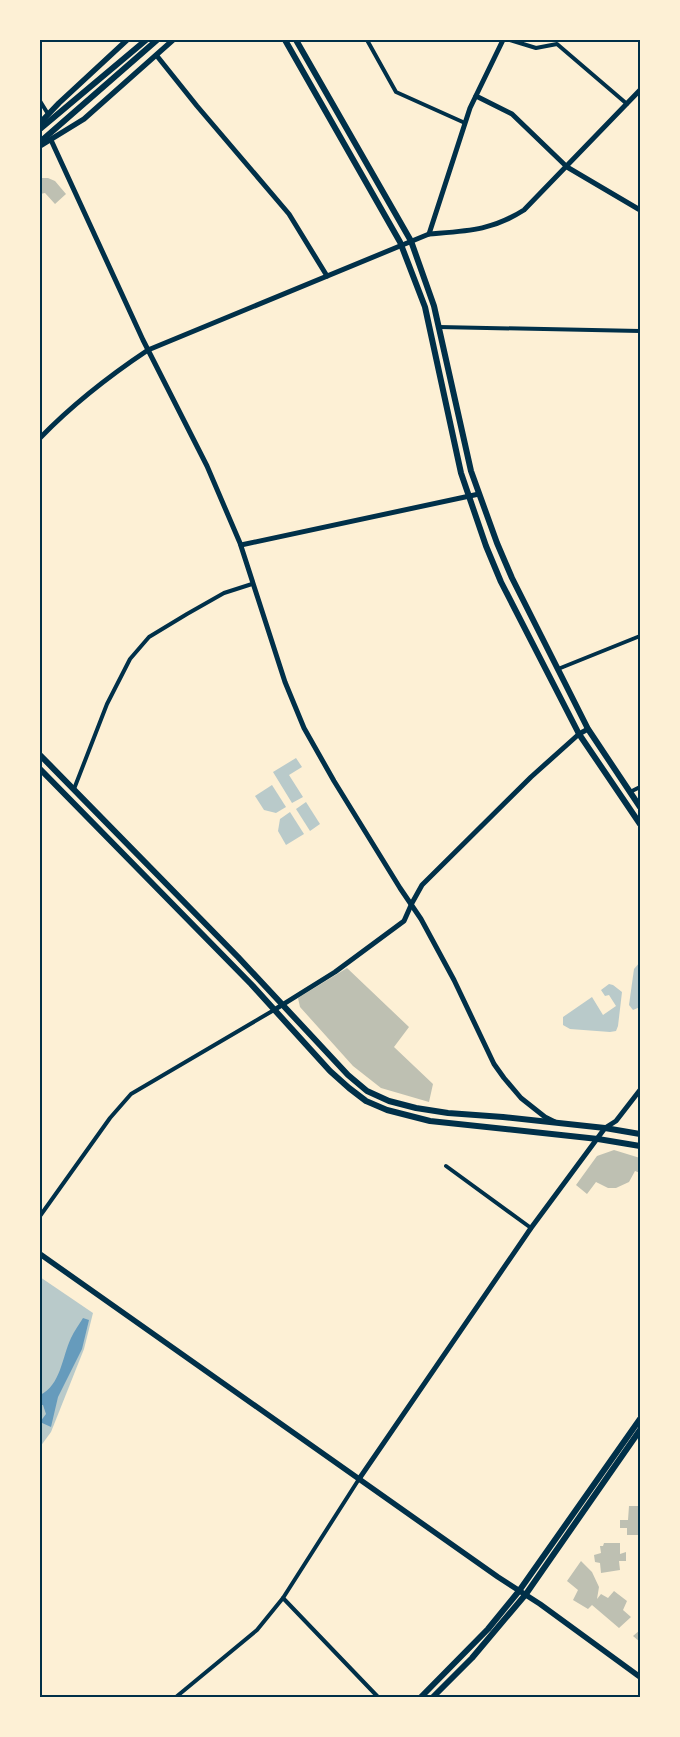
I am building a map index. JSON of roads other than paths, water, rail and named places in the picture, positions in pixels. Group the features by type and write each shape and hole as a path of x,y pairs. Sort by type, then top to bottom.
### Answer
{"main road":[{"path":"40,123 126,40"},
{"path":"40,129 146,40"},
{"path":"40,142 157,40"},
{"path":"40,146 84,119 173,40"},
{"path":"285,40 401,245 424,307 461,473 486,546 501,582 579,734 640,824"},
{"path":"296,40 411,241 434,306 471,470 497,543 512,578 588,729 640,807"},
{"path":"40,755 348,1075 367,1091 389,1101 416,1108 448,1113 555,1122 640,1134"},
{"path":"40,768 252,984 330,1071 366,1101 388,1110 430,1120 598,1139 640,1146"},
{"path":"40,1254 359,1479 526,1594 640,1677"},
{"path":"421,1697 488,1629 519,1590 640,1419"},
{"path":"434,1697 472,1658 526,1594 640,1430"}],"street":[{"path":"367,40 396,92 465,123"},
{"path":"429,234 465,123 503,40"},
{"path":"510,40 536,48 557,44 627,104"},
{"path":"157,56 289,214 327,276"},
{"path":"40,438 55,422 117,370 148,350 429,234 478,230 507,221 524,210 640,90"},
{"path":"476,96 512,114 567,167 640,210"},
{"path":"40,101 48,114"},
{"path":"51,140 95,240 207,466 241,545 284,682 304,728 400,888 412,903 454,980 494,1064 521,1098 545,1117 555,1122"},
{"path":"439,327 640,331"},
{"path":"241,545 479,494"},
{"path":"74,789 107,704 130,659 149,637 224,593 252,584"},
{"path":"558,669 640,636"},
{"path":"40,1216 110,1118 131,1094 335,972 404,921 422,884 531,777 579,734 588,729"},
{"path":"630,792 640,787"},
{"path":"178,1696 257,1630 283,1598 359,1479 531,1228 605,1128 616,1121 640,1090"},
{"path":"446,1166 531,1228"},
{"path":"283,1598 378,1697"}],"water":[{"path":"83,1318 89,1320 82,1349 58,1397 51,1427 40,1422 46,1414 43,1405 40,1405 40,1395 57,1378 71,1338"}]}
